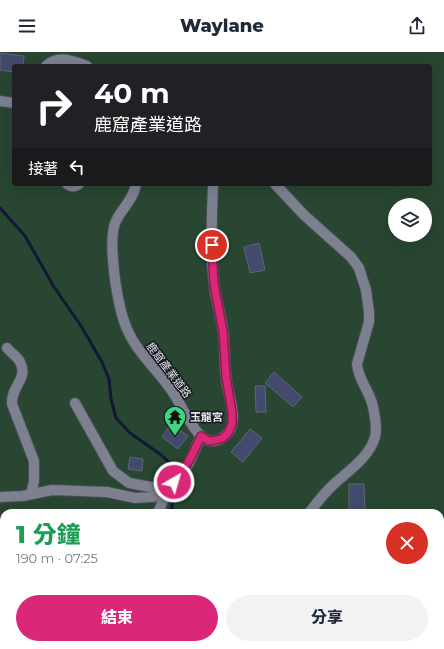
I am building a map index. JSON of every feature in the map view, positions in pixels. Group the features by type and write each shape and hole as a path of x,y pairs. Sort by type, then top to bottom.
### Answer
{"street":[{"path":"48,64 52,60 60,59 81,64"},
{"path":"0,101 12,102"},
{"name":"鹿窟產業道路","path":"135,186 132,196 115,221 113,229 113,252 119,301 123,319 139,351 166,382 201,436"},
{"path":"0,496 23,496 43,491 58,490 107,492 135,498 153,497 166,490 182,474 201,436 209,441 223,438 228,433 232,424 232,412 226,377 223,331 214,284 212,245 213,186"},
{"path":"277,186 304,215 351,257 359,268 366,290 369,312 369,322 357,364 360,378 373,405 376,436 366,454 332,486 312,509"},
{"path":"7,348 20,361 23,370 22,378 11,397 12,404 34,461 34,481 30,494"},
{"path":"75,403 113,471 129,483 166,490"},
{"path":"159,509 166,490"}],"green space":[{"path":"0,52 444,52 444,509 0,509"}],"building":[{"path":"0,53 24,56 23,64 12,64 12,72 0,70"},
{"path":"259,243 265,270 250,273 244,247"},
{"path":"274,372 302,397 293,407 265,383"},
{"path":"255,386 265,386 266,412 256,412"},
{"name":"玉龍宮","path":"171,424 188,436 178,449 162,437"},
{"path":"250,429 262,438 243,462 231,452"},
{"path":"130,457 143,459 142,471 128,469"},
{"path":"349,484 364,484 365,509 349,509"}],"waterway":[{"path":"0,208 25,236 54,287 81,326 102,362 109,379 111,399 116,418 130,433 160,454 171,464 176,474 175,478"},
{"path":"172,509 175,485"}],"place":[{"name":"玉龍宮","path":"175,436"}],"route":[{"path":"174,482 182,474 201,436 209,441 223,438 228,433 232,424 232,412 226,377 223,331 214,284 212,245"}]}
